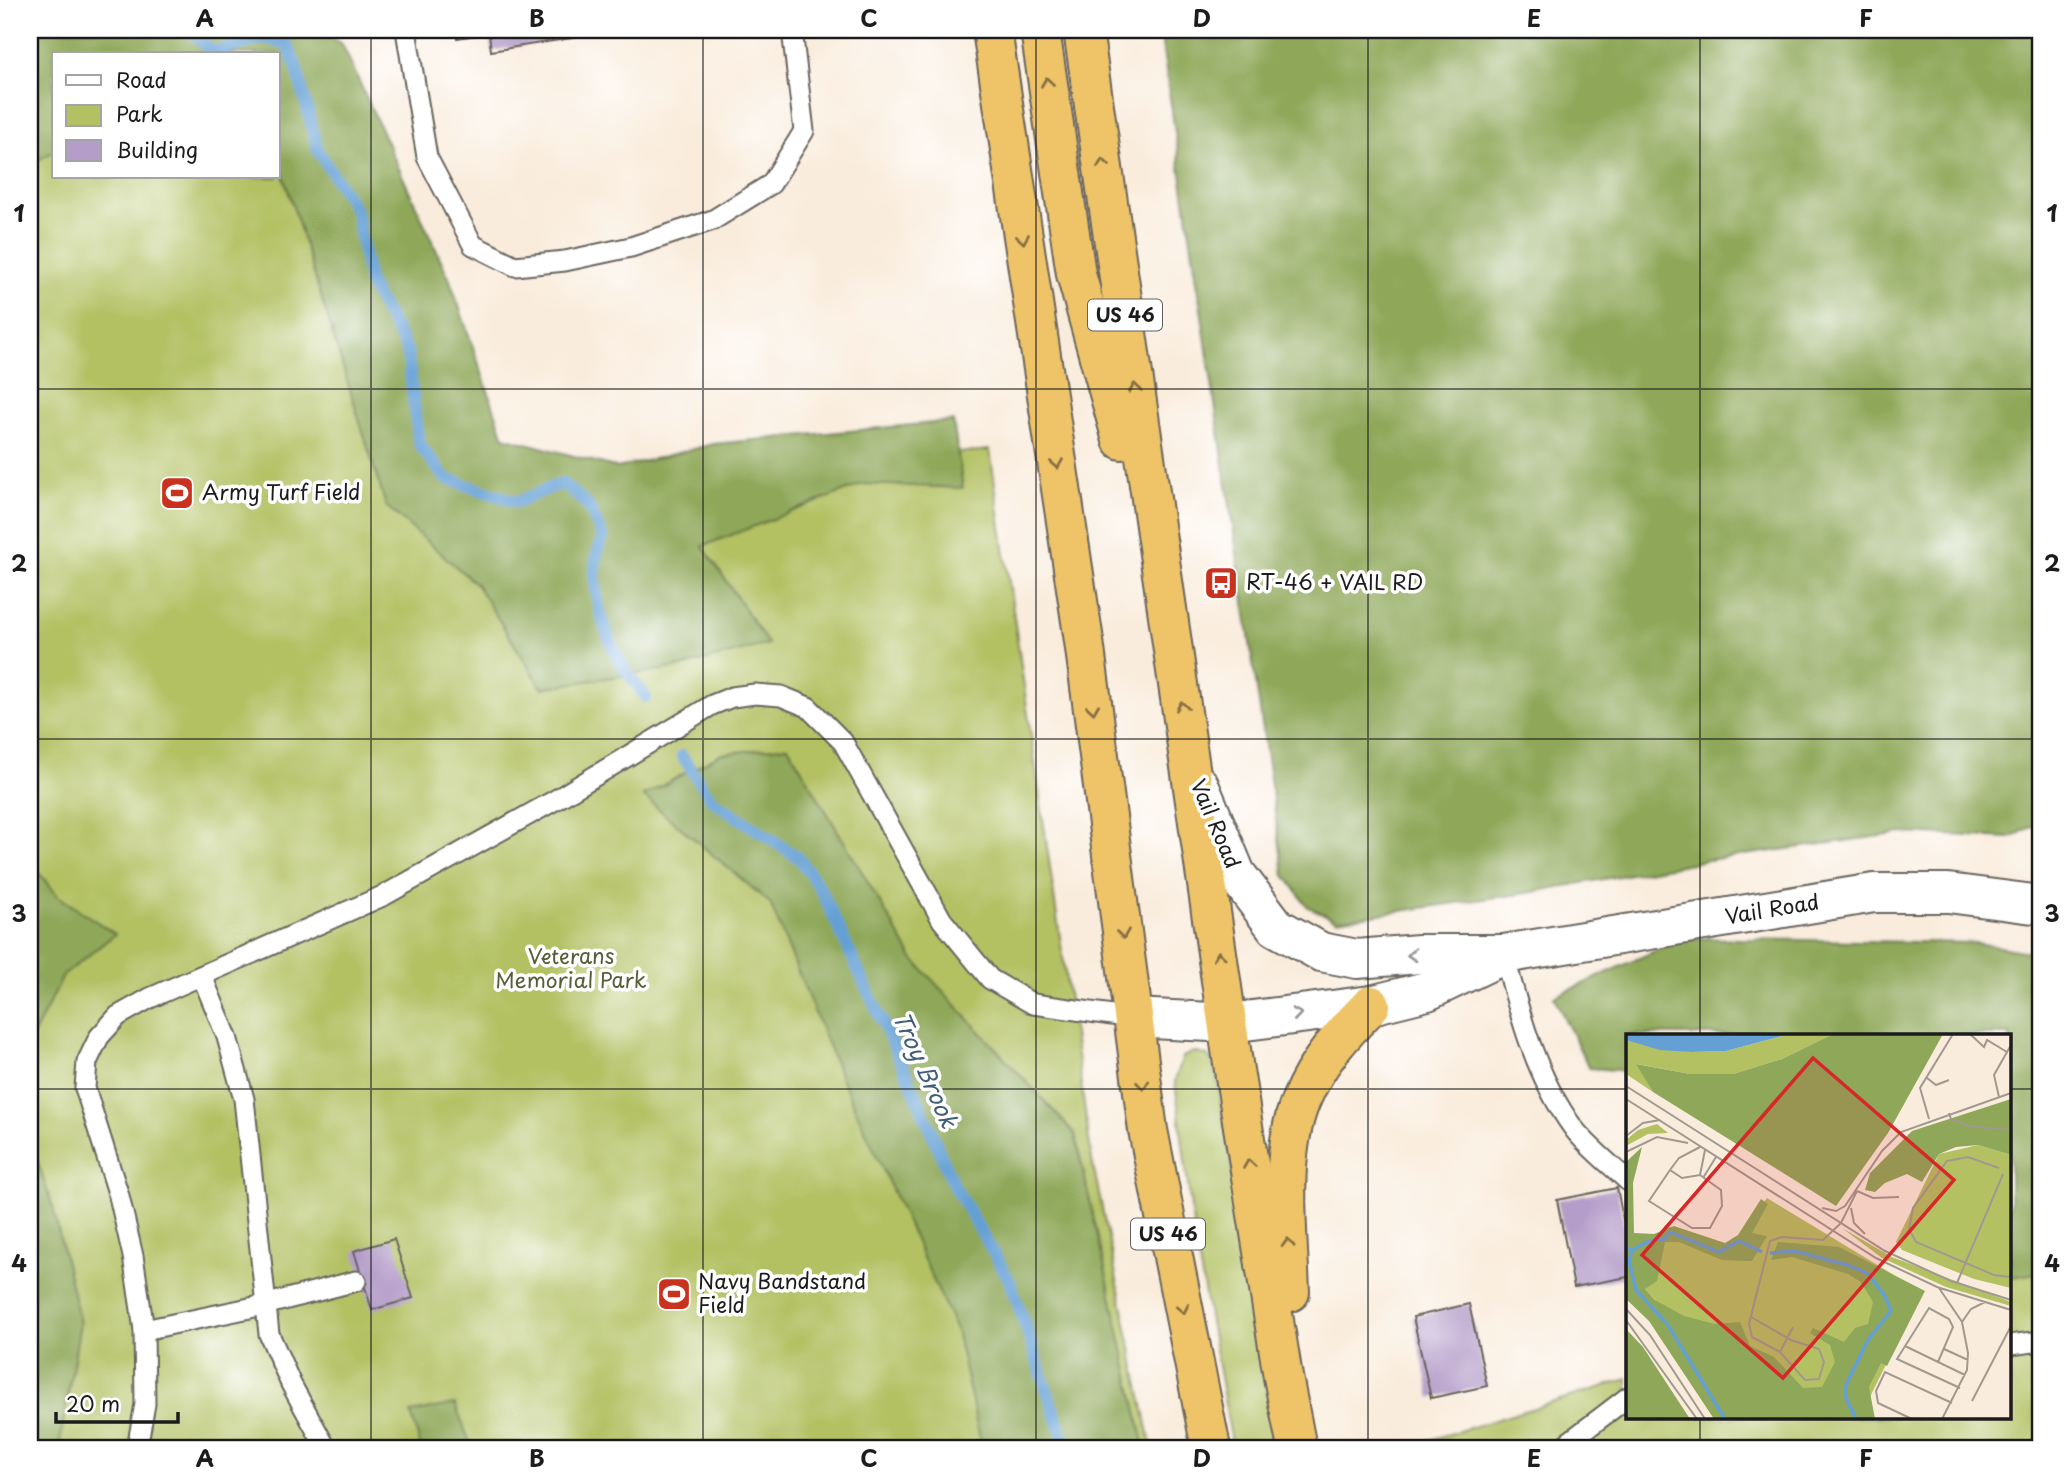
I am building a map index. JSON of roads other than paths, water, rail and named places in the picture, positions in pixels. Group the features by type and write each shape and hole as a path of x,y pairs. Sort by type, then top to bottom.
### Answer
{"highway":[{"name":"US 46","path":"992,30 1084,641 1148,1130 1211,1448"},
{"path":"1040,30 1076,274 1167,601"},
{"name":"US 46","path":"1083,30 1242,1124 1296,1441"},
{"path":"1296,1441 1286,1183 1293,1128 1300,1101 1318,1066 1371,1005"}],"street":[{"name":"Vail Road","path":"1191,766 1236,874 1276,927 1321,952 1357,959 1419,954 1504,954 1874,893 1948,893 2041,905"},
{"name":"Vail Road","path":"1134,1018 1229,1023 1371,1005 1427,991 1504,954"}],"lane":[{"path":"406,30 427,157 473,244 514,266 565,261 631,247 713,220 771,184 804,131 792,30"},
{"path":"137,1448 145,1404 144,1330 133,1256 122,1208 85,1088 87,1062 99,1037 118,1016 202,975 385,895 557,799 695,714 732,697 755,694 781,696 808,707 843,742 942,920 990,979 1033,1004 1134,1018"},
{"path":"1504,954 1523,1027 1548,1087 1576,1130 1626,1179"},
{"path":"202,975 227,1037 244,1099 269,1334 326,1448"},
{"path":"144,1330 264,1305 356,1281"},
{"path":"2011,1345 2041,1342"},
{"path":"1561,1448 1626,1399"}],"waterway":[{"name":"Troy Brook","path":"189,30 213,52 266,38 287,45 296,65 318,151 356,211 369,283 407,350 419,444 445,478 517,502 562,483 588,505 603,537 595,565 595,579 604,624 618,658 646,697"},
{"name":"Troy Brook","path":"682,756 711,799 799,858 822,892 914,1090 953,1184 1010,1281 1064,1440 1062,1448"}],"place":[{"name":"Army Turf Field","path":"177,493"},
{"name":"RT-46 + VAIL RD","path":"1221,583"},
{"name":"Navy Bandstand Field","path":"674,1294"}],"park label":[{"name":"Veterans Memorial Park","path":"571,969"}]}
